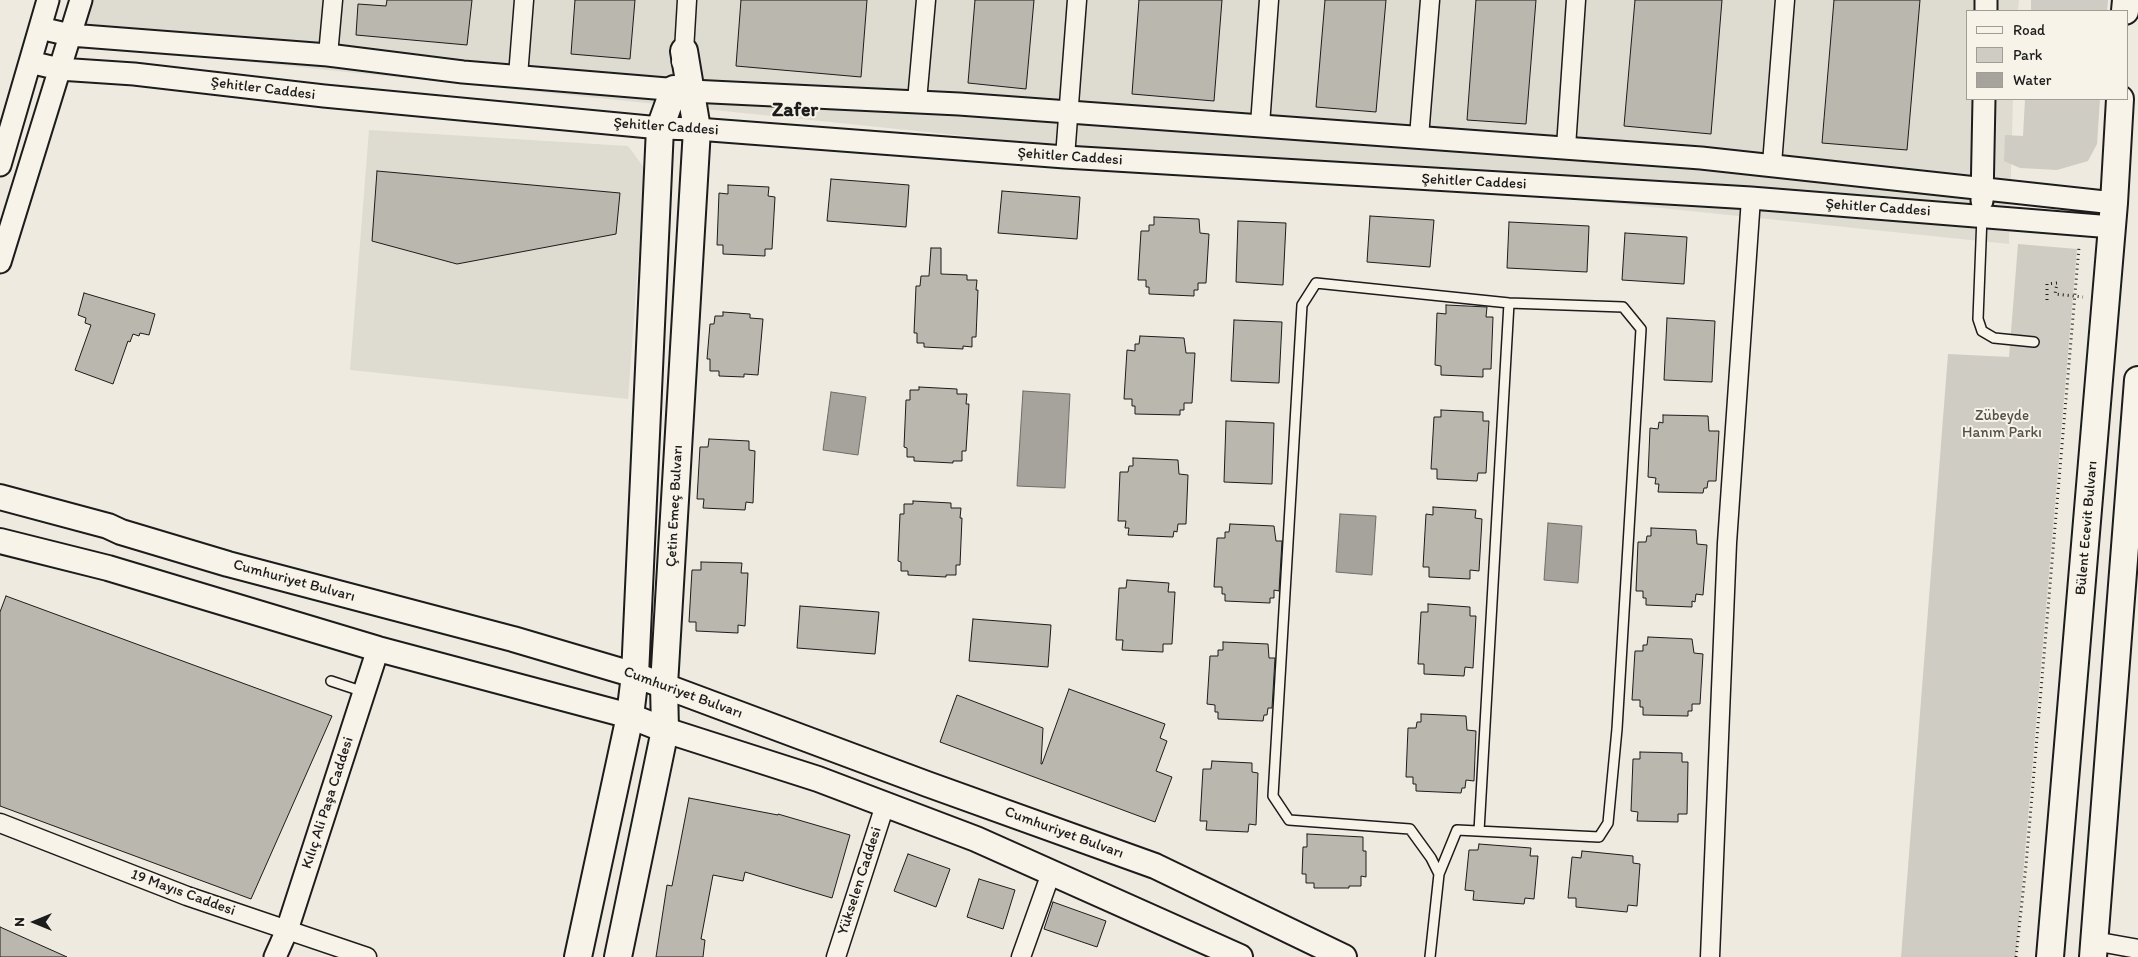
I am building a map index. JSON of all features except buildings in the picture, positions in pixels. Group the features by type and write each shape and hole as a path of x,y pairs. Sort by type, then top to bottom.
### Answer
{"main road":[{"name":"Çetin Emeç Bulvarı","path":"618,957 665,730 664,685 697,129 682,90 684,52"},
{"path":"578,957 630,716 635,675 660,128 682,90"},
{"name":"Bülent Ecevit Bulvarı","path":"2050,957 2113,215 2120,100"},
{"path":"2093,949 2138,380"},
{"name":"Cumhuriyet Bulvarı","path":"0,496 108,526 121,532 228,564 503,637 635,675 927,784 1155,866 1344,957"},
{"path":"0,541 108,568 378,649 630,716 665,730 818,779 976,839 1240,957"}],"street":[{"path":"0,164 48,0"},
{"path":"0,262 58,69 81,0"},
{"path":"328,55 333,0"},
{"path":"518,76 524,0"},
{"path":"684,52 687,0"},
{"path":"917,101 926,0"},
{"path":"1065,157 1077,0"},
{"path":"1260,125 1269,0"},
{"path":"1419,136 1430,0"},
{"path":"1566,148 1576,0"},
{"path":"1772,164 1785,0"},
{"name":"Şehitler Caddesi","path":"40,28 70,35 328,55 463,72 682,90 917,101 1419,136 1772,164 1982,187 2113,215"},
{"name":"Şehitler Caddesi","path":"30,62 58,69 134,74 324,96 660,128 697,129 1065,157 1751,198 1982,216 2113,215"},
{"path":"1982,216 1984,100"},
{"path":"1710,957 1727,543 1751,198"},
{"name":"Kılıç Ali Paşa Caddesi","path":"275,957 287,930 378,649"},
{"name":"Yükselen Caddesi","path":"836,957 885,805"},
{"name":"19 Mayıs Caddesi","path":"1,827 187,896 367,957"},
{"path":"1021,957 1051,873"},
{"path":"2093,949 2138,949"}],"lane":[{"path":"1982,216 1978,319 1982,331 1994,338 2034,342"},
{"path":"1430,957 1439,874 1456,830 1599,837 1608,823 1617,729 1641,329 1623,308 1509,303 1316,284 1302,305 1273,796 1289,820 1410,829 1431,858 1439,874"},
{"path":"1479,832 1509,303"},
{"path":"331,681 364,692"}],"path":[{"path":"2016,957 2079,247"},
{"path":"2047,300 2047,284 2057,284 2055,294 2083,297"}],"shaded area":[{"path":"70,0 2019,0 2018,10 1966,10 1966,100 2013,100 2009,244 57,42"},
{"path":"369,130 628,146 645,169 628,399 350,370"}],"green space":[{"path":"2031,0 2108,0 2107,10 2031,10"},
{"path":"2025,100 2100,100 2097,144 2088,161 2057,170 2020,168 2004,161 2005,135 2023,136"},
{"name":"Zübeyde Hanım Parkı","path":"2018,244 2077,249 2016,957 1901,957 1948,354 2009,357"}],"water":[{"path":"1023,391 1070,394 1065,488 1017,486"},
{"path":"831,392 866,397 858,455 823,450"},
{"path":"1340,514 1376,516 1372,575 1336,572"},
{"path":"1548,523 1582,526 1578,583 1544,580"}],"district":[{"name":"Zafer","path":"795,111"}]}
